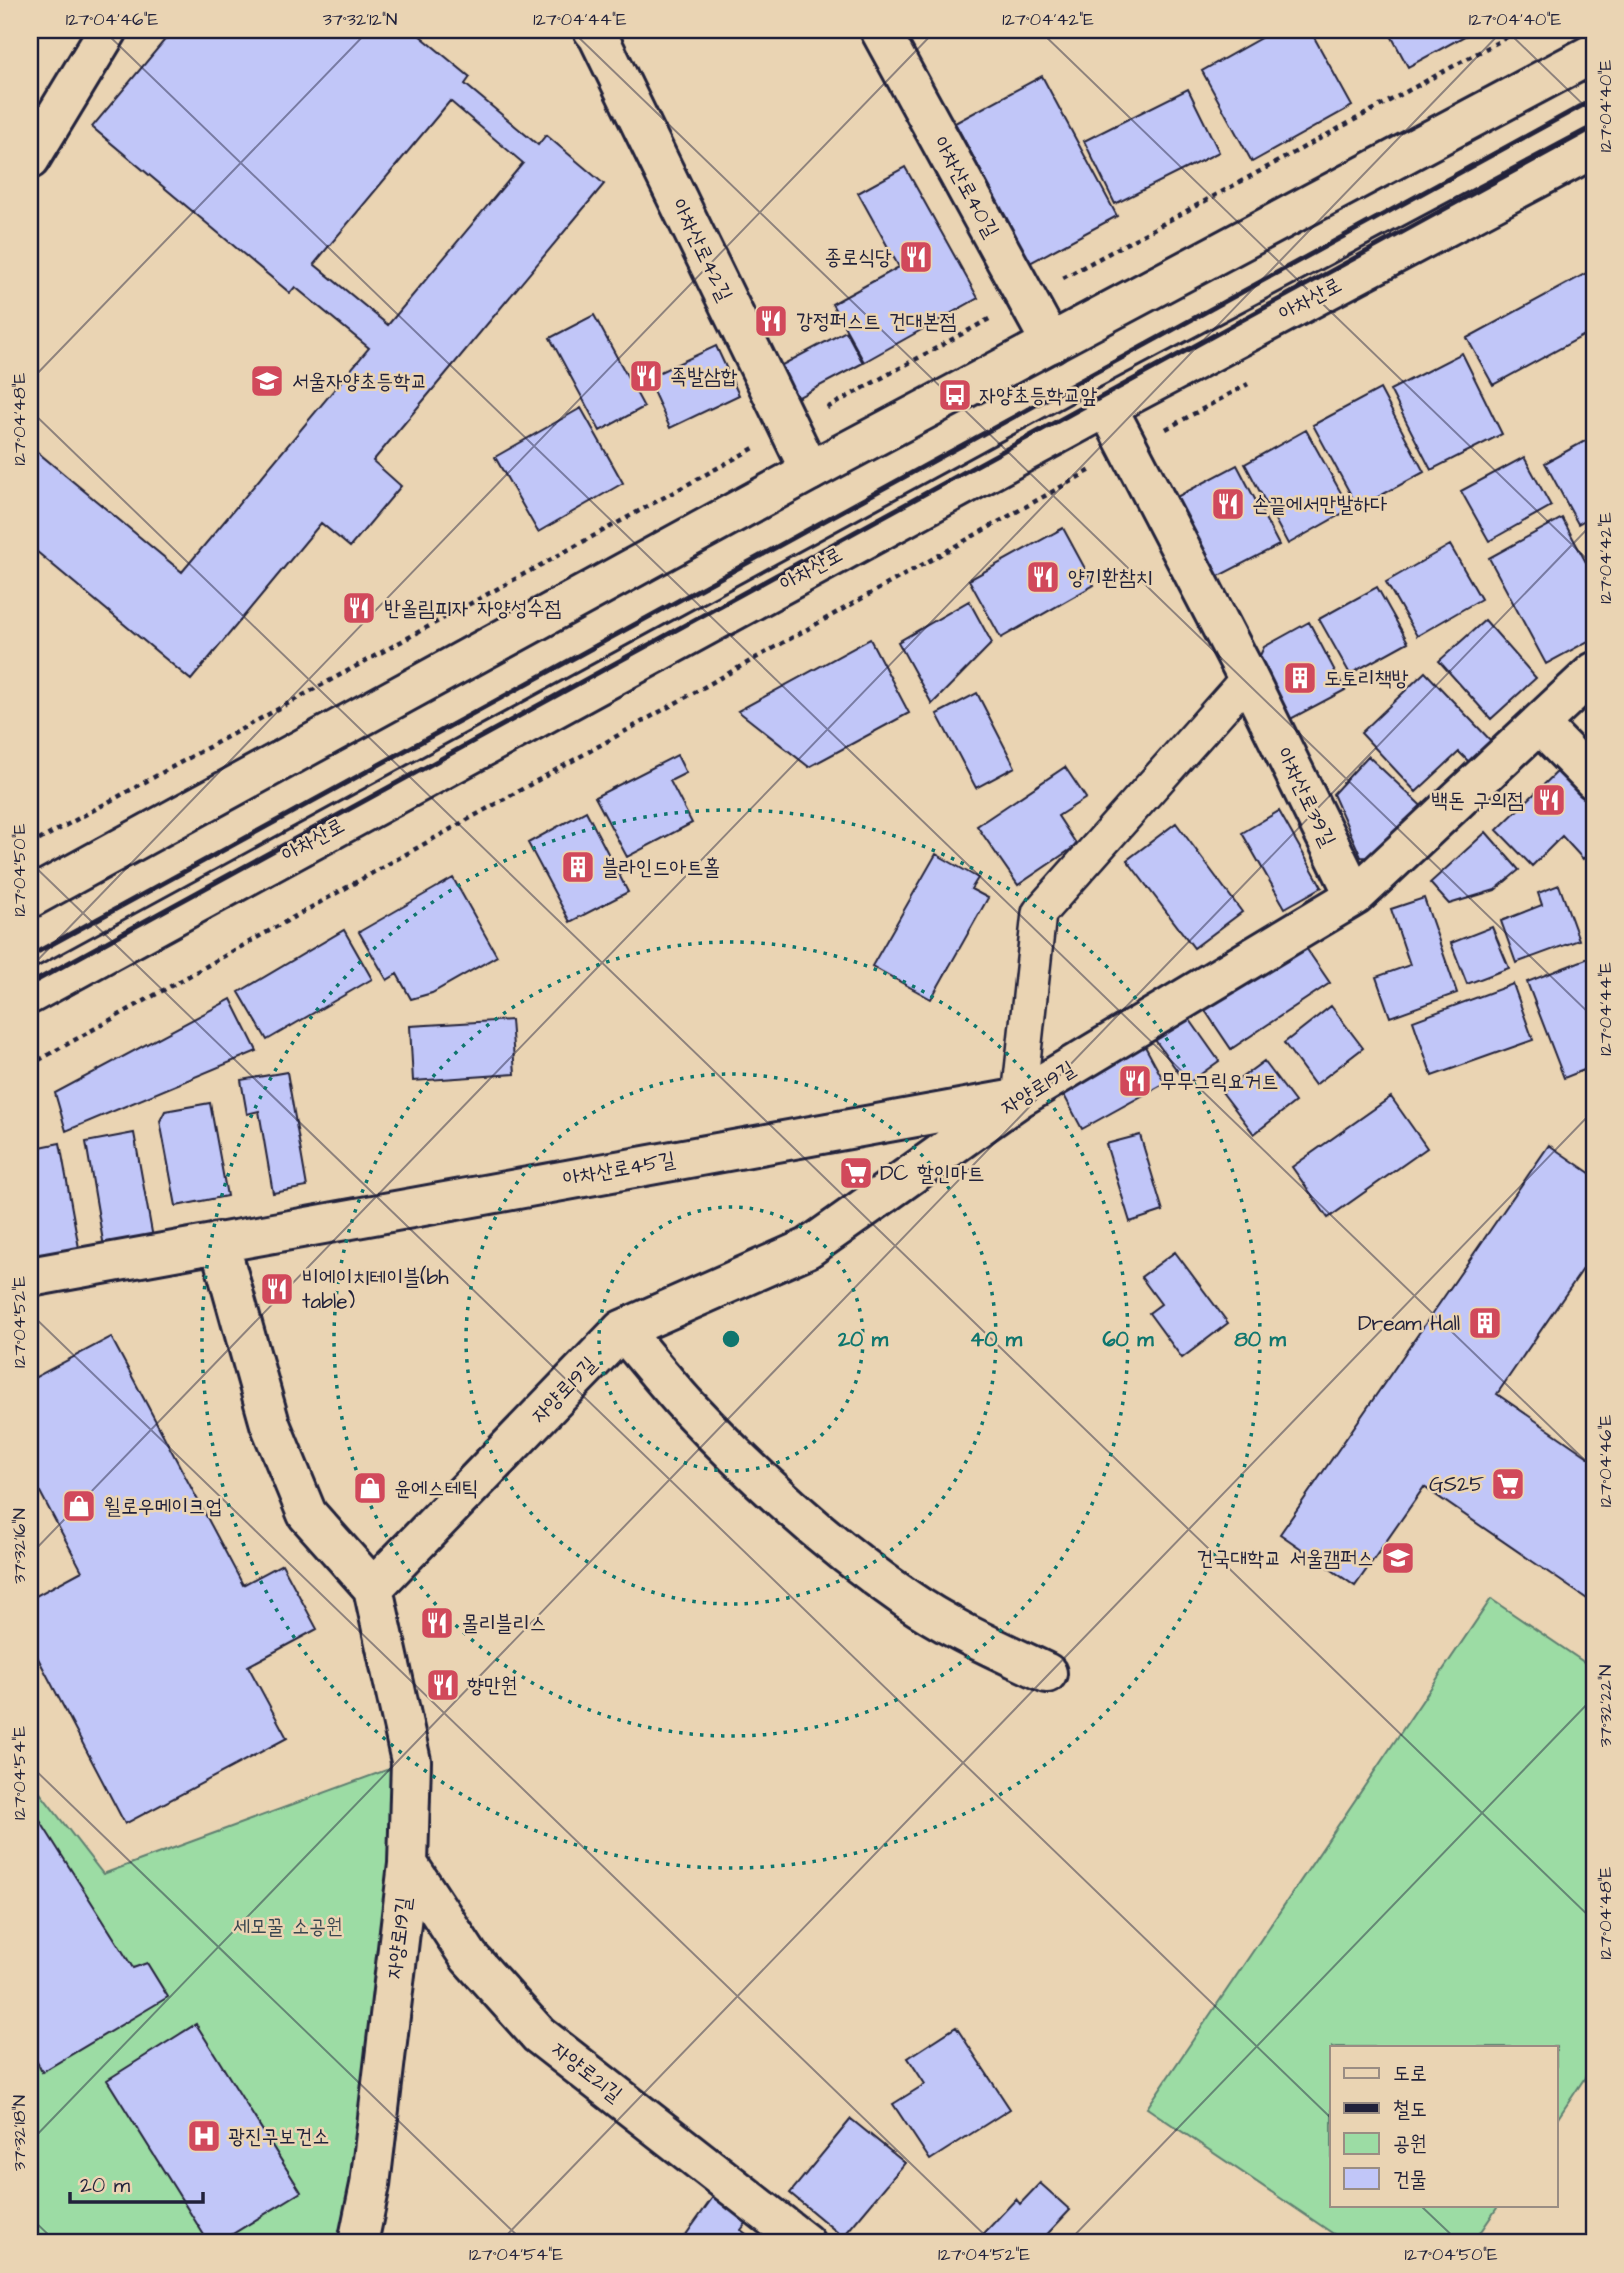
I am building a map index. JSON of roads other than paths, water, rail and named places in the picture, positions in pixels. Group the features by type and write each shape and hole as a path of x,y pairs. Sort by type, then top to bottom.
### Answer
{"street":[{"path":"30,159 108,30"},
{"name":"아차산로42길","path":"593,30 810,471"},
{"name":"아차산로40길","path":"880,30 1051,343"},
{"path":"30,898 810,471 1594,53"},
{"name":"아차산로","path":"30,994 1107,407 1594,148"},
{"name":"아차산로39길","path":"1107,407 1248,678 1355,896"},
{"path":"1355,896 1594,672"},
{"path":"1019,1098 1039,913 1248,678"},
{"path":"1539,724 1594,780"},
{"name":"자양로19길","path":"358,2243 370,2185 408,1864 411,1761 373,1588 622,1330 808,1248 1019,1098 1355,896"},
{"name":"아차산로45길","path":"30,1277 1019,1098"},
{"path":"219,1242 270,1424 307,1514 373,1588"},
{"path":"622,1330 687,1406 731,1450 789,1506 872,1574 908,1600 968,1636 1047,1673"},
{"name":"자양로21길","path":"408,1864 469,1957 539,2035 805,2243"}],"railway":[{"path":"30,956 1594,99"},
{"path":"30,984 1594,127"}],"place":[{"name":"종로식당","path":"916,257"},
{"name":"강정퍼스트 건대본점","path":"771,321"},
{"name":"족발삼합","path":"646,376"},
{"name":"서울자양초등학교","path":"267,381"},
{"name":"자양초등학교앞","path":"955,395"},
{"name":"손끝에서만발하다","path":"1228,504"},
{"name":"양기환참치","path":"1043,577"},
{"name":"반올림피자 자양성수점","path":"359,608"},
{"name":"도토리책방","path":"1300,678"},
{"name":"백돈 구의점","path":"1549,800"},
{"name":"블라인드아트홀","path":"578,867"},
{"name":"무무그릭요거트","path":"1135,1081"},
{"name":"DC 할인마트","path":"856,1173"},
{"name":"비에이치테이블(bh table)","path":"277,1289"},
{"name":"Dream Hall","path":"1485,1323"},
{"name":"GS25","path":"1508,1484"},
{"name":"윤에스테틱","path":"370,1488"},
{"name":"윌로우메이크업","path":"79,1506"},
{"name":"건국대학교 서울캠퍼스","path":"1398,1558"},
{"name":"몰리블리스","path":"437,1623"},
{"name":"향만원","path":"443,1685"},
{"name":"광진구보건소","path":"204,2136"}],"park label":[{"name":"세모꿀 소공원","path":"288,1926"}]}
